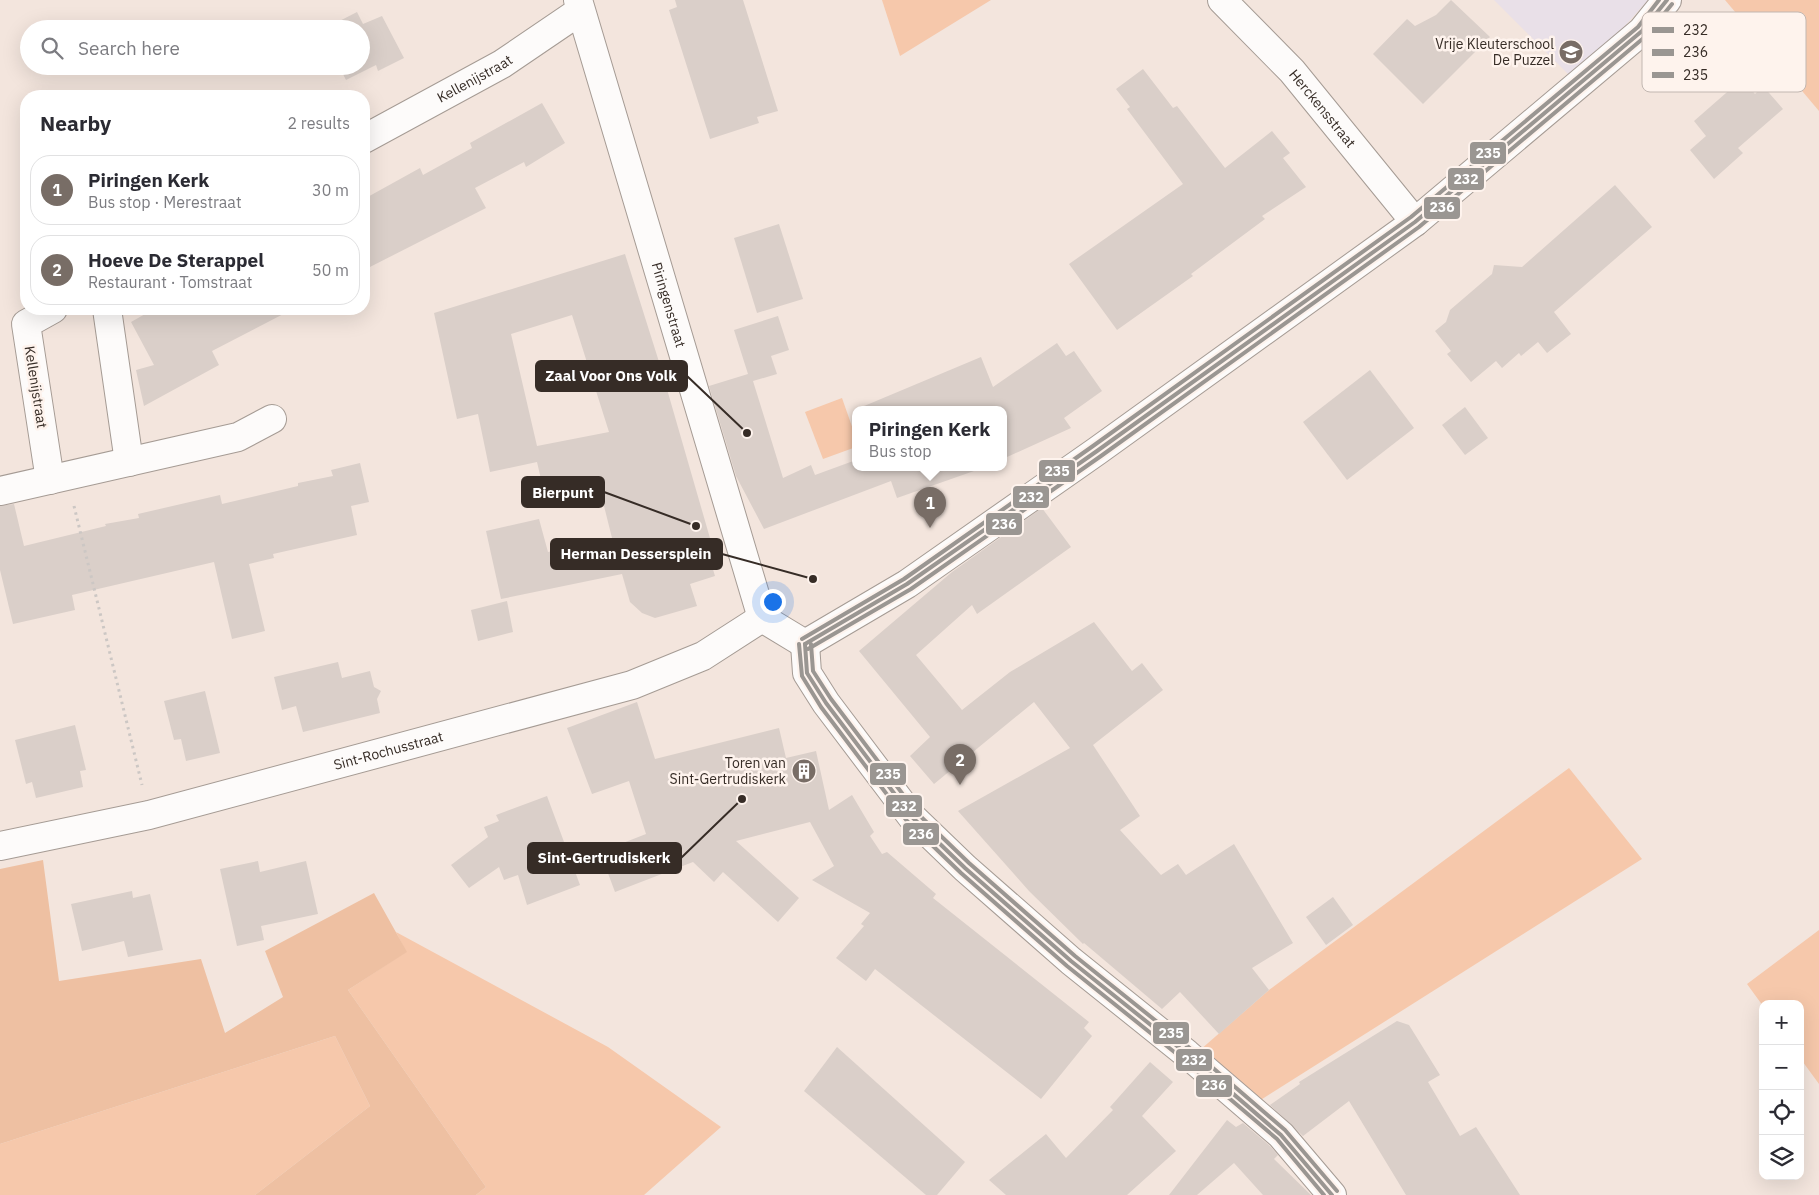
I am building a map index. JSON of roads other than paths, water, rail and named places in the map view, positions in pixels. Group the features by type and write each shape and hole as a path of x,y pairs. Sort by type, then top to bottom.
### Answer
{"street":[{"name":"Herckensstraat","path":"1222,0 1292,71 1415,222"},
{"path":"1657,12 1667,0"},
{"name":"Kellenijstraat","path":"370,136 502,64 579,5"},
{"name":"Piringenstraat","path":"579,5 762,618"},
{"path":"805,644 907,584 1097,451 1415,222 1642,31"},
{"name":"Kellenijstraat","path":"42,315 26,324 59,478"},
{"path":"108,315 129,462"},
{"path":"0,491 238,437 272,419"},
{"path":"762,618 805,644"},
{"name":"Sint-Rochusstraat","path":"0,846 148,814 632,685 703,656 762,618"},
{"path":"805,644 807,673 826,703 912,817 965,868 1072,962 1187,1054 1281,1134 1332,1195"}],"place":[{"name":"Vrije Kleuterschool De Puzzel","path":"1571,52"},
{"name":"Zaal Voor Ons Volk","path":"747,433"},
{"name":"Bierpunt","path":"696,526"},
{"name":"Piringen Kerk","path":"930,528"},
{"name":"Herman Dessersplein","path":"813,579"},
{"name":"Toren van Sint-Gertrudiskerk","path":"804,771"},
{"name":"Hoeve De Sterappel","path":"960,785"},
{"name":"Sint-Gertrudiskerk","path":"742,799"}]}
